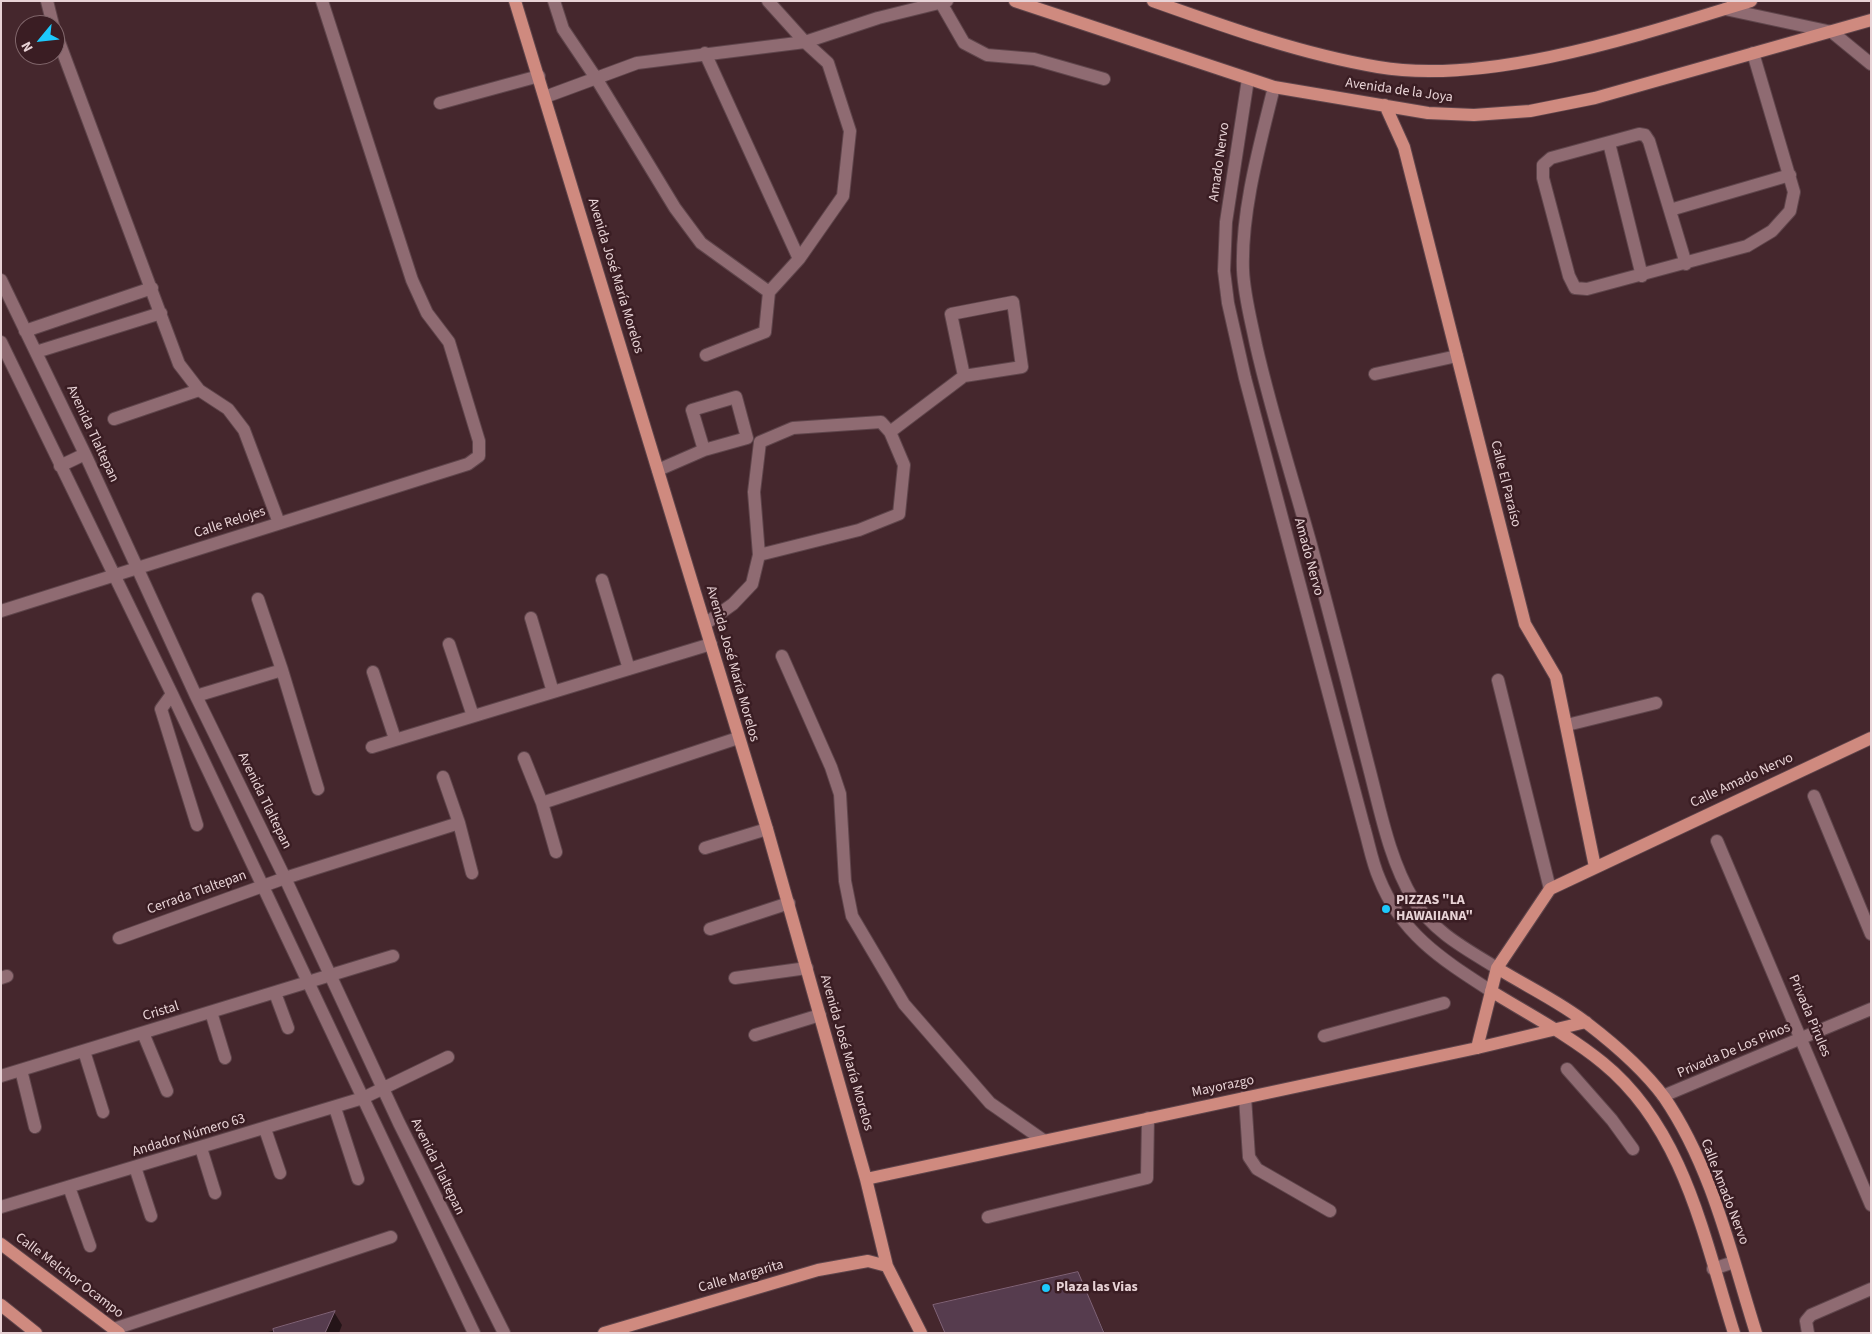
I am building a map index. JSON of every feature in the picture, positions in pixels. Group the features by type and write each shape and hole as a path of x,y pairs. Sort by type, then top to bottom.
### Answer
{"main road":[{"name":"Avenida José María Morelos","path":"516,1 789,903 866,1179 887,1266 921,1333"},
{"name":"Avenida de la Joya","path":"1015,1 1274,87 1428,113 1465,115 1530,111 1595,98 1871,20"},
{"name":"Avenida de la Joya","path":"1153,1 1300,50 1379,67 1425,70 1476,68 1536,59 1631,36 1751,1"},
{"name":"Calle El Paraíso","path":"1385,105 1404,147 1525,624 1556,677 1595,867"},
{"name":"Calle Amado Nervo","path":"1550,889 1871,738"},
{"path":"1477,1048 1497,968 1550,889"},
{"name":"Calle Amado Nervo","path":"1497,968 1586,1022 1619,1050 1663,1096 1685,1133 1706,1178 1756,1333"},
{"path":"1491,991 1603,1063 1633,1092 1658,1125 1687,1185 1734,1333"},
{"name":"Mayorazgo","path":"866,1179 1477,1048 1586,1022"},
{"name":"Calle Melchor Ocampo","path":"1,1244 116,1331"},
{"name":"Calle Margarita","path":"604,1333 818,1270 868,1261 887,1266"},
{"path":"1,1305 36,1333"}],"street":[{"path":"47,1 50,15"},
{"name":"Calle Relojes","path":"1,611 468,464 479,456 479,441 449,342 427,313 412,280 322,1"},
{"path":"554,1 563,29 596,78 674,208 701,242 768,292"},
{"path":"706,355 765,332 768,292 799,259 843,196 850,132 828,63 805,42 768,1"},
{"path":"546,97 637,63 805,42 878,18 944,2 964,43 987,55 1034,59 1104,79"},
{"path":"1725,9 1832,32 1871,64"},
{"path":"705,53 799,259"},
{"path":"1686,264 1649,141 1645,135 1639,134 1551,158 1543,165 1543,178 1569,276 1576,288 1587,289 1642,276 1686,264 1747,246 1772,231 1790,211 1794,192 1753,53"},
{"path":"65,57 179,364 199,390 228,409 244,430 279,523"},
{"path":"440,103 539,76"},
{"name":"Amado Nervo","path":"1248,79 1226,222 1224,271 1228,303 1245,378 1359,808 1379,879 1396,911 1418,940 1440,958 1491,991"},
{"name":"Amado Nervo","path":"1274,87 1261,139 1246,224 1243,269 1247,301 1263,374 1399,870 1414,900 1434,925 1452,941 1497,968"},
{"path":"1609,142 1642,276"},
{"path":"1670,210 1790,175"},
{"name":"Avenida Tlaltepan","path":"1,280 85,454 196,696 285,878 329,975 448,1223 504,1333"},
{"path":"26,331 152,288"},
{"path":"890,432 964,376 1022,367 1013,302 951,314 964,376"},
{"path":"36,352 161,313"},
{"path":"1,342 172,694 474,1333"},
{"path":"1375,374 1457,356"},
{"path":"114,419 199,390"},
{"path":"658,470 704,450 747,438 736,397 692,410 704,450"},
{"path":"705,624 733,604 752,584 759,555 754,492 760,442 793,428 881,422 890,432 904,466 898,514 859,530 759,555"},
{"path":"60,466 85,454"},
{"path":"602,580 629,669"},
{"path":"258,599 282,670 318,789"},
{"path":"531,618 553,692"},
{"path":"449,644 473,716"},
{"path":"372,747 711,644"},
{"path":"782,656 831,767 840,794 845,882 852,916 904,1004 990,1103 1043,1140"},
{"path":"196,696 282,670"},
{"path":"373,672 395,739"},
{"path":"1498,680 1550,889"},
{"path":"172,694 161,709 197,825"},
{"path":"1567,725 1656,703"},
{"path":"542,803 738,738"},
{"path":"524,758 542,803 556,852"},
{"path":"443,777 459,823 472,873"},
{"path":"1814,796 1871,934"},
{"name":"Cerrada Tlaltepan","path":"119,938 285,878 459,823"},
{"path":"705,848 767,830"},
{"name":"Privada Pirules","path":"1717,841 1802,1038 1871,1205"},
{"path":"710,929 789,903"},
{"name":"Cristal","path":"1,1076 393,956"},
{"path":"735,978 807,968"},
{"path":"274,992 288,1028"},
{"path":"1324,1036 1444,1003"},
{"name":"Privada De Los Pinos","path":"1663,1096 1871,1009"},
{"path":"211,1012 225,1058"},
{"path":"755,1035 820,1015"},
{"path":"143,1032 167,1091"},
{"path":"84,1051 103,1112"},
{"name":"Andador Número 63","path":"1,1207 335,1108 384,1089 448,1057"},
{"path":"1567,1069 1612,1120 1632,1149"},
{"path":"21,1070 35,1127"},
{"path":"1245,1098 1249,1157 1256,1169 1330,1211"},
{"path":"335,1108 358,1179"},
{"path":"988,1217 1147,1178 1148,1118"},
{"path":"265,1129 280,1173"},
{"path":"201,1148 215,1193"},
{"path":"134,1167 151,1216"},
{"path":"70,1187 90,1246"},
{"path":"427,1234 448,1223"},
{"path":"116,1331 391,1237"},
{"path":"1713,1269 1734,1262"},
{"path":"1808,1333 1806,1321 1811,1315 1871,1289"}],"building":[{"name":"Plaza las Vias","path":"1078,1272 1104,1333 945,1333 933,1305"},
{"path":"335,1311 325,1333 274,1333 273,1329"}],"place":[{"name":"PIZZAS \"LA HAWAIIANA\"","path":"1386,909"},
{"name":"Plaza las Vias","path":"1046,1288"}]}
